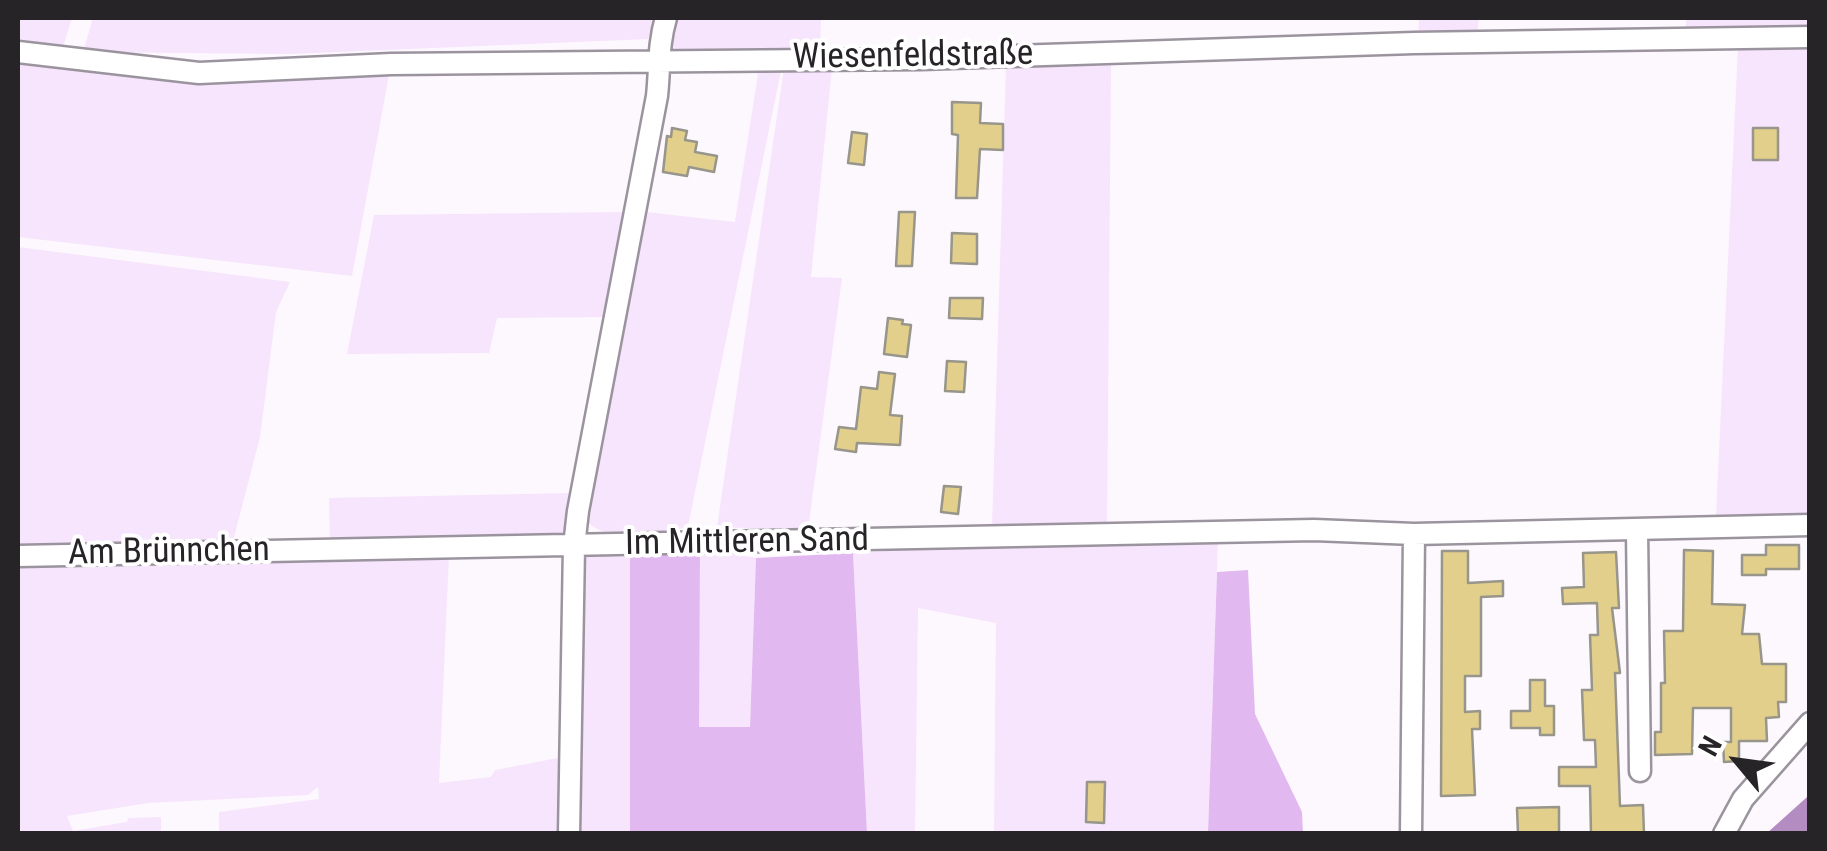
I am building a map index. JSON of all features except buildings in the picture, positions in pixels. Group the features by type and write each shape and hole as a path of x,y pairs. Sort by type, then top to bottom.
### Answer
{"street":[{"name":"Im Mittleren Sand","path":"666,18 658,45 657,96 574,546 1314,530 1414,534 1810,525"},
{"name":"Wiesenfeldstraße","path":"18,52 199,73 391,64 921,59 1414,43 1810,38"},
{"path":"1637,530 1640,771"},
{"path":"1411,834 1414,534"},
{"name":"Am Brünnchen","path":"18,556 574,546"},
{"path":"569,834 574,546"},
{"path":"1724,834 1743,798 1810,723"}],"shaded area":[{"path":"18,18 72,18 62,50 18,41"},
{"path":"93,18 653,18 648,39 290,54 83,52"},
{"path":"671,18 821,18 820,44 749,56 669,56"},
{"path":"1419,18 1479,18 1477,36 1418,37"},
{"path":"1686,18 1809,18 1809,26 1686,28"},
{"path":"1809,45 1809,513 1716,516 1738,46"},
{"path":"18,52 199,73 391,64 352,276 18,237"},
{"path":"1111,64 1107,527 992,527 1006,65"},
{"path":"781,65 832,68 811,277 842,278 808,530 717,527 782,66 688,526 650,536 610,534 587,522 616,342 646,212 735,222 759,67"},
{"path":"624,212 608,317 497,318 489,353 347,354 374,215"},
{"path":"18,247 290,282 276,312 260,437 233,541 18,548"},
{"path":"573,493 567,540 330,547 329,498"},
{"path":"1218,540 1208,833 994,833 996,623 918,608 915,833 867,833 853,553 998,544"},
{"path":"700,549 756,558 750,728 698,727"},
{"path":"700,549 699,727 750,727 756,558 853,553 867,833 630,833 630,557"},
{"path":"449,554 439,783 491,777 495,770 563,757 563,833 219,833 219,812 319,799 318,787 308,795 148,803 67,816 73,831 127,822 128,818 161,817 161,833 18,833 18,566"},
{"path":"585,555 630,557 630,833 577,834"},
{"path":"1248,570 1255,714 1302,812 1303,833 1208,833 1217,572"},
{"path":"1809,795 1809,833 1767,833 1806,798"}]}
